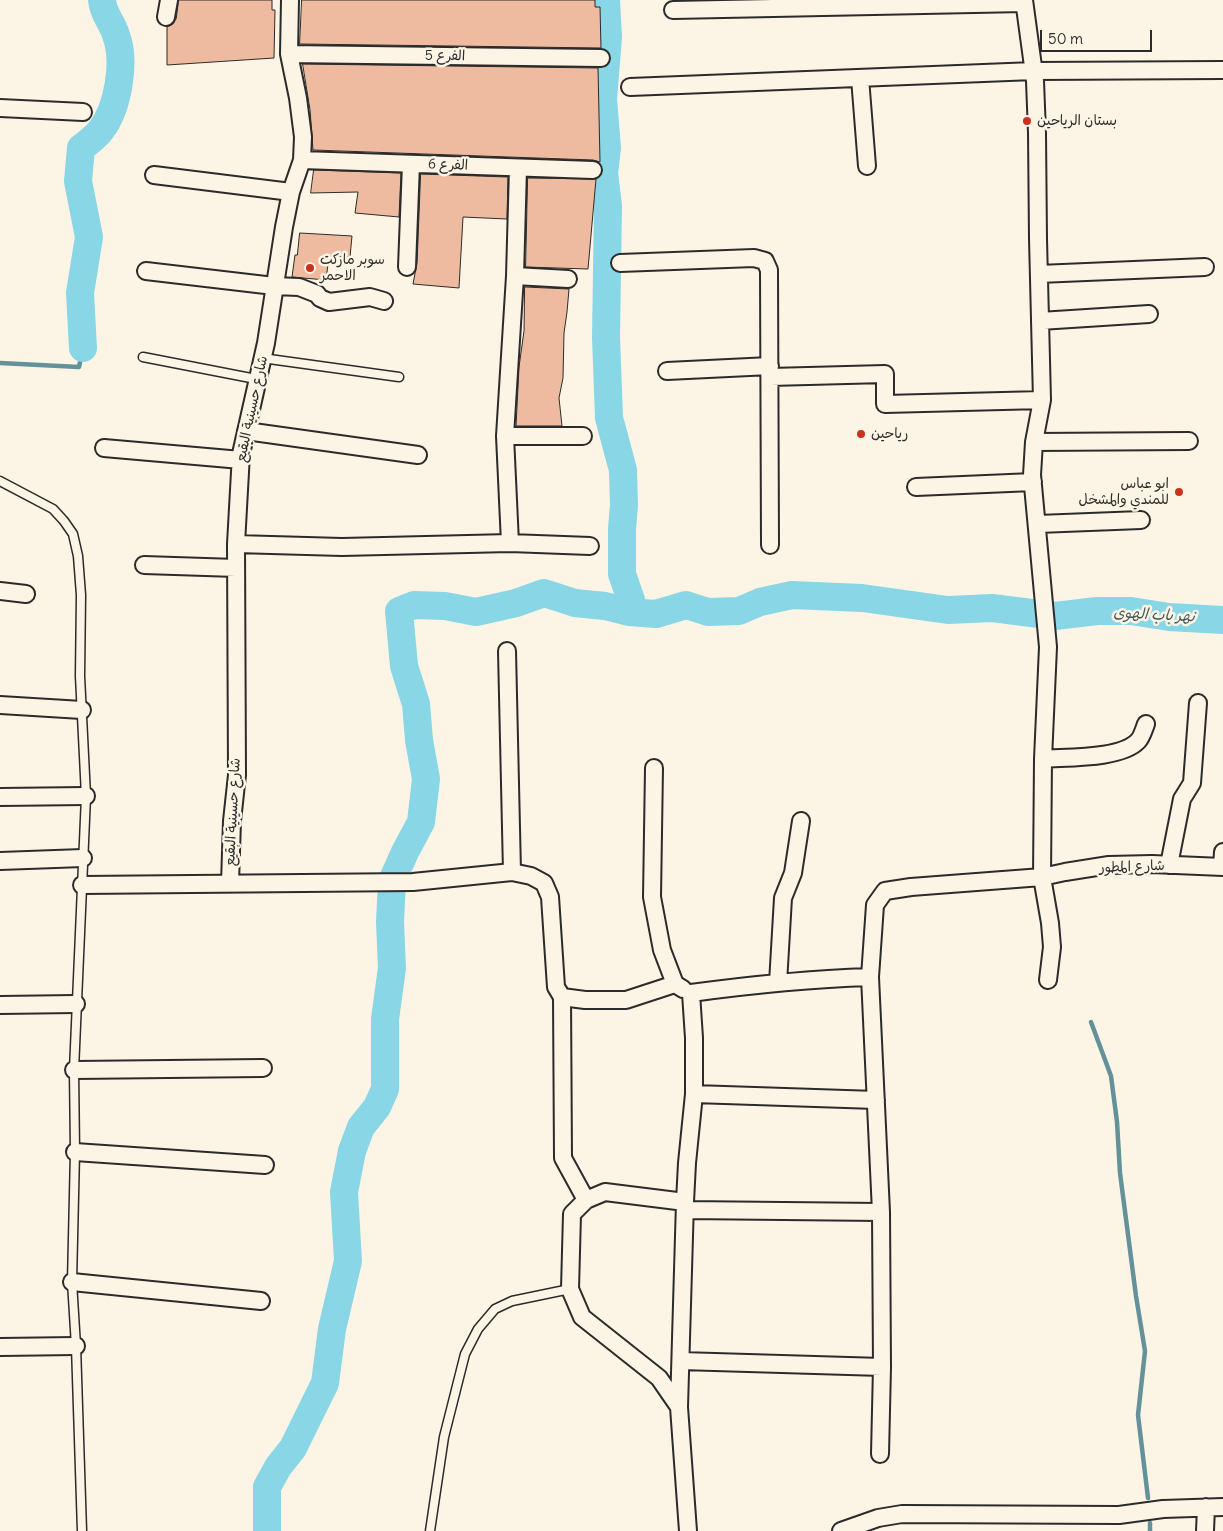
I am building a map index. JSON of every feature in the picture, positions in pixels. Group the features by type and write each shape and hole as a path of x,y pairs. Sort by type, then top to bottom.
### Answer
{"street":[{"path":"166,17 168,0"},
{"name":"شارع حسينية البقيع","path":"230,883 236,775 236,544 240,460 262,358 291,192 302,160 303,137 298,98 289,54 290,0"},
{"path":"673,10 1024,2 1034,71 1037,133 1042,400 1034,442 1033,482 1048,647 1042,878 1052,947 1048,980"},
{"name":"الفرع 5","path":"289,54 600,58"},
{"path":"630,86 1034,71 1223,70"},
{"path":"860,78 867,166"},
{"path":"0,108 84,112"},
{"name":"الفرع 6","path":"302,160 594,170"},
{"path":"408,267 412,164"},
{"path":"510,543 505,436 515,276 518,168"},
{"path":"154,175 291,192"},
{"path":"620,263 754,258 765,260 769,270 770,545"},
{"path":"1039,274 1205,267"},
{"path":"146,271 274,286 299,287 317,294 320,298 330,302 370,297 384,301"},
{"path":"515,276 568,279"},
{"path":"1040,321 1149,314"},
{"path":"667,371 885,374 885,404 1042,400"},
{"path":"246,431 418,455"},
{"path":"505,436 583,436"},
{"path":"1034,442 1189,441"},
{"path":"104,448 240,460"},
{"path":"916,487 1033,482"},
{"path":"1038,524 1141,520"},
{"path":"236,544 342,547 510,543 590,546"},
{"path":"144,565 236,568"},
{"path":"0,591 26,594"},
{"path":"507,651 512,872"},
{"path":"1169,865 1182,798 1192,783 1198,703"},
{"path":"0,705 82,710"},
{"path":"1044,759 1112,754 1126,749 1139,740 1146,724"},
{"path":"654,768 652,897 662,950 674,984 691,993 820,979 870,977"},
{"path":"0,797 86,796"},
{"path":"778,983 783,898 793,873 801,822"},
{"path":"0,861 83,858"},
{"name":"شارع المطور","path":"880,1454 882,1367 881,1212 870,977 875,905 885,891 911,887 1042,878 1065,872 1109,865 1169,865 1223,862"},
{"path":"82,885 413,882 512,872 531,876 544,883 550,897 556,987 562,997 564,1158 586,1200"},
{"path":"562,997 585,1000 626,1000 674,984"},
{"path":"688,1531 679,1407 687,1163 694,1094 694,1038 691,993"},
{"path":"0,1005 76,1004"},
{"path":"74,1070 263,1068"},
{"path":"694,1094 876,1100"},
{"path":"75,1152 265,1165"},
{"path":"679,1407 659,1378 582,1317 570,1289 572,1214 586,1200 605,1192 685,1206 881,1212"},
{"path":"72,1282 261,1301"},
{"path":"0,1347 76,1346"},
{"path":"681,1361 882,1367"},
{"path":"1205,1531 1206,1507"},
{"path":"841,1531 878,1518 902,1514 1119,1515 1163,1509 1223,1507"}],"lane":[{"path":"143,357 256,379"},
{"path":"262,358 399,377"},
{"path":"0,481 53,509 73,534 78,556 81,595 80,676 86,796 74,1070 75,1152 72,1282 82,1531"},
{"path":"430,1531 444,1437 465,1354 478,1330 495,1309 512,1301 570,1289"}],"building":[{"path":"179,0 272,0 272,10 275,10 274,58 167,65 167,27 173,24 176,19"},
{"path":"302,0 595,0 595,7 600,7 601,48 300,44"},
{"path":"303,64 598,68 600,162 593,160 313,150 310,110"},
{"path":"314,170 401,173 399,217 355,213 358,192 311,193"},
{"path":"421,174 508,177 507,219 463,217 459,288 413,284 417,263"},
{"path":"528,178 596,179 588,269 526,267"},
{"path":"300,233 352,236 350,257 329,256 326,280 292,277"},
{"path":"525,287 569,289 564,333 563,378 559,398 562,426 516,426 519,367 524,331"}],"waterway":[{"path":"83,348 80,293 89,237 78,181 81,148 101,130 107,121 116,97 120,71 119,46 114,30 104,10 102,0"},
{"path":"267,1531 267,1487 278,1467 293,1448 325,1383 332,1329 348,1261 344,1192 352,1151 361,1127 377,1107 385,1089 385,1019 392,968 390,922 392,881 421,822 426,779 419,740 416,704 404,666 399,611 414,605 445,606 476,612 516,603 544,593 575,603 605,606 629,612 631,600 622,574 623,470 609,418 606,337 608,206 604,173 607,148 603,99 608,37 606,0"},
{"path":"0,363 79,367 83,348"},
{"name":"نهر باب الهوى","path":"629,612 656,614 686,605 708,612 739,611 760,602 792,595 862,598 948,610 992,608 1055,616 1097,611 1131,611 1169,617 1223,620"},
{"path":"1091,1022 1111,1076 1117,1122 1120,1173 1145,1351 1138,1415 1148,1498"},
{"path":"1150,1523 1150,1531"}],"place":[{"name":"بستان الرياحين","path":"1027,121"},
{"name":"سوبر ماركت الاحمر","path":"310,268"},
{"name":"رياحين","path":"861,434"},
{"name":"ابو عباس للمندي والمشخل","path":"1179,492"}]}
